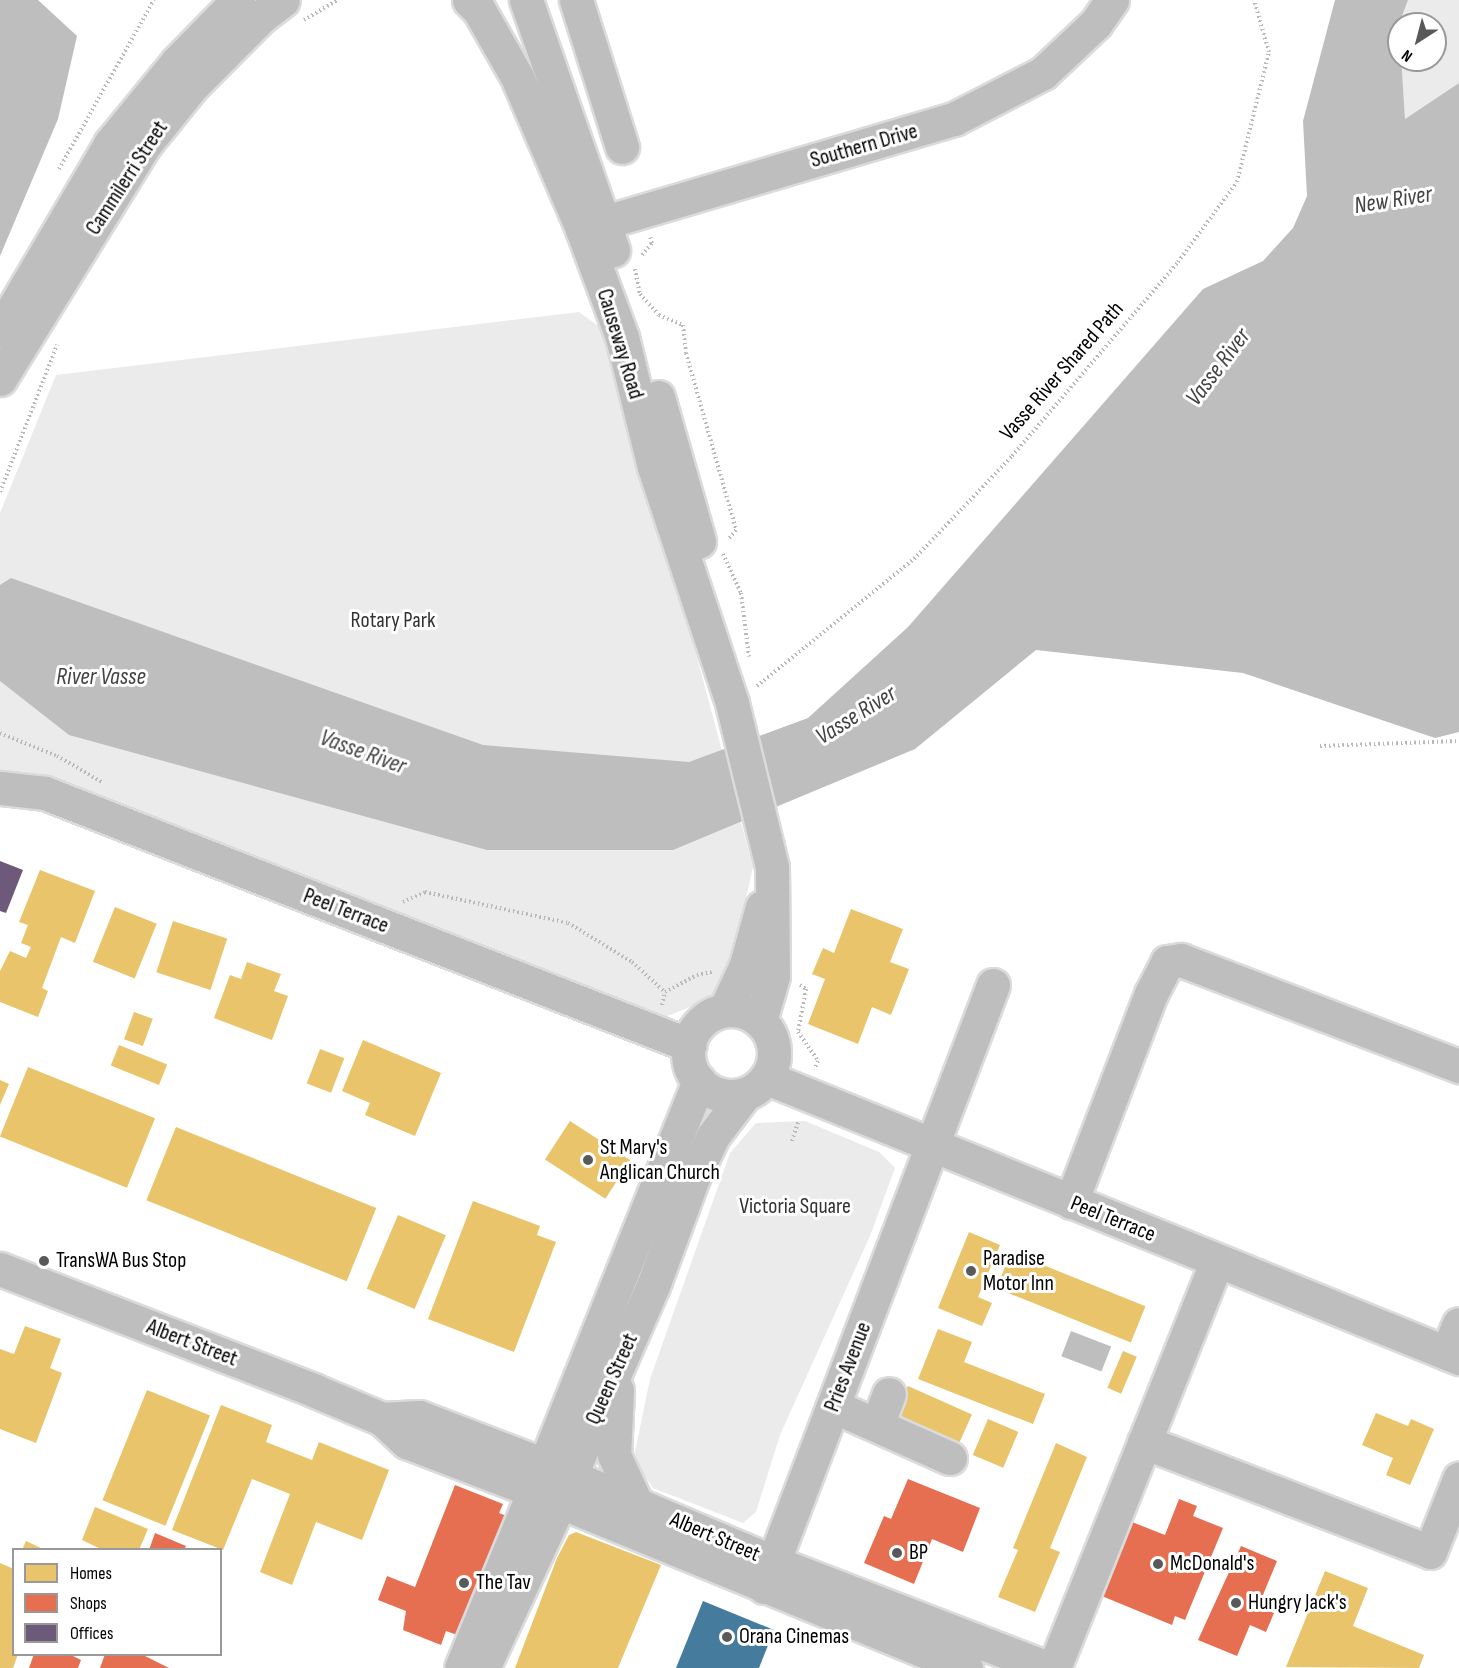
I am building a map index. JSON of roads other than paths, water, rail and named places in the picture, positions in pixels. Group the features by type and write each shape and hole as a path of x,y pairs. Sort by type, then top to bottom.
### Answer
{"main road":[{"name":"Cammilerri Street","path":"0,331 110,144 177,62 238,0"},
{"name":"Causeway Road","path":"469,0 479,10 517,77 593,226"},
{"name":"Causeway Road","path":"526,0 593,226 654,467 743,696 772,867 773,976 760,1021"},
{"path":"576,0 622,147"},
{"name":"Southern Drive","path":"593,226 954,119 1043,73 1096,22 1112,0"},
{"name":"Cammilerri Street","path":"0,379 146,143 193,85 262,16 291,12"},
{"name":"Peel Terrace","path":"0,788 45,793 689,1045"},
{"name":"Causeway Road","path":"725,1010 746,965 772,867"},
{"path":"1071,1202 1151,994 1167,962 1181,960 1459,1066"},
{"name":"Pries Avenue","path":"769,1574 993,985"},
{"path":"725,1010 748,1013 760,1021 774,1046 773,1064 756,1086 721,1095 699,1082 691,1068 689,1045 704,1020 725,1010"},
{"name":"Queen Street","path":"483,1668 699,1082"},
{"name":"Peel Terrace","path":"756,1086 806,1094 1453,1356"},
{"name":"Queen Street","path":"461,1668 552,1483 618,1364 653,1286 704,1154 756,1086"},
{"path":"1054,1668 1217,1261"},
{"name":"Albert Street","path":"0,1269 382,1419 419,1417 552,1483 769,1574 1047,1668"},
{"path":"1453,1356 1459,1324"},
{"path":"618,1364 614,1455 637,1505"},
{"path":"877,1425 889,1394"},
{"path":"832,1406 950,1458"},
{"path":"1144,1443 1430,1552 1459,1479"},
{"name":"Albert Street","path":"552,1483 637,1505 769,1574 966,1668"}],"water":[{"path":"0,0 38,0 77,36 58,119 0,256"},
{"path":"1335,0 1408,0 1404,12 1387,12 1387,72 1402,72 1405,119 1459,83 1459,732 1435,738 1243,673 1036,650 915,749 673,850 487,850 69,735 0,681 0,585 11,578 483,745 689,762 808,718 908,627 1203,289 1263,261 1293,228 1307,196 1303,121"},
{"path":"1071,1331 1111,1346 1101,1372 1061,1356"}],"place":[{"name":"St Mary's Anglican Church","path":"588,1160"},
{"name":"TransWA Bus Stop","path":"44,1261"},
{"name":"Paradise Motor Inn","path":"971,1271"},
{"name":"BP","path":"897,1553"},
{"name":"McDonald's","path":"1158,1564"},
{"name":"The Tav","path":"464,1583"},
{"name":"Hungry Jack's","path":"1236,1603"},
{"name":"Orana Cinemas","path":"727,1637"}],"water label":[{"name":"New River","path":"1393,200"},
{"name":"Vasse River","path":"1218,367"},
{"name":"River Vasse","path":"101,677"},
{"name":"Vasse River","path":"856,715"},
{"name":"Vasse River","path":"363,752"}],"park label":[{"name":"Rotary Park","path":"393,621"},
{"name":"Victoria Square","path":"795,1207"}]}
